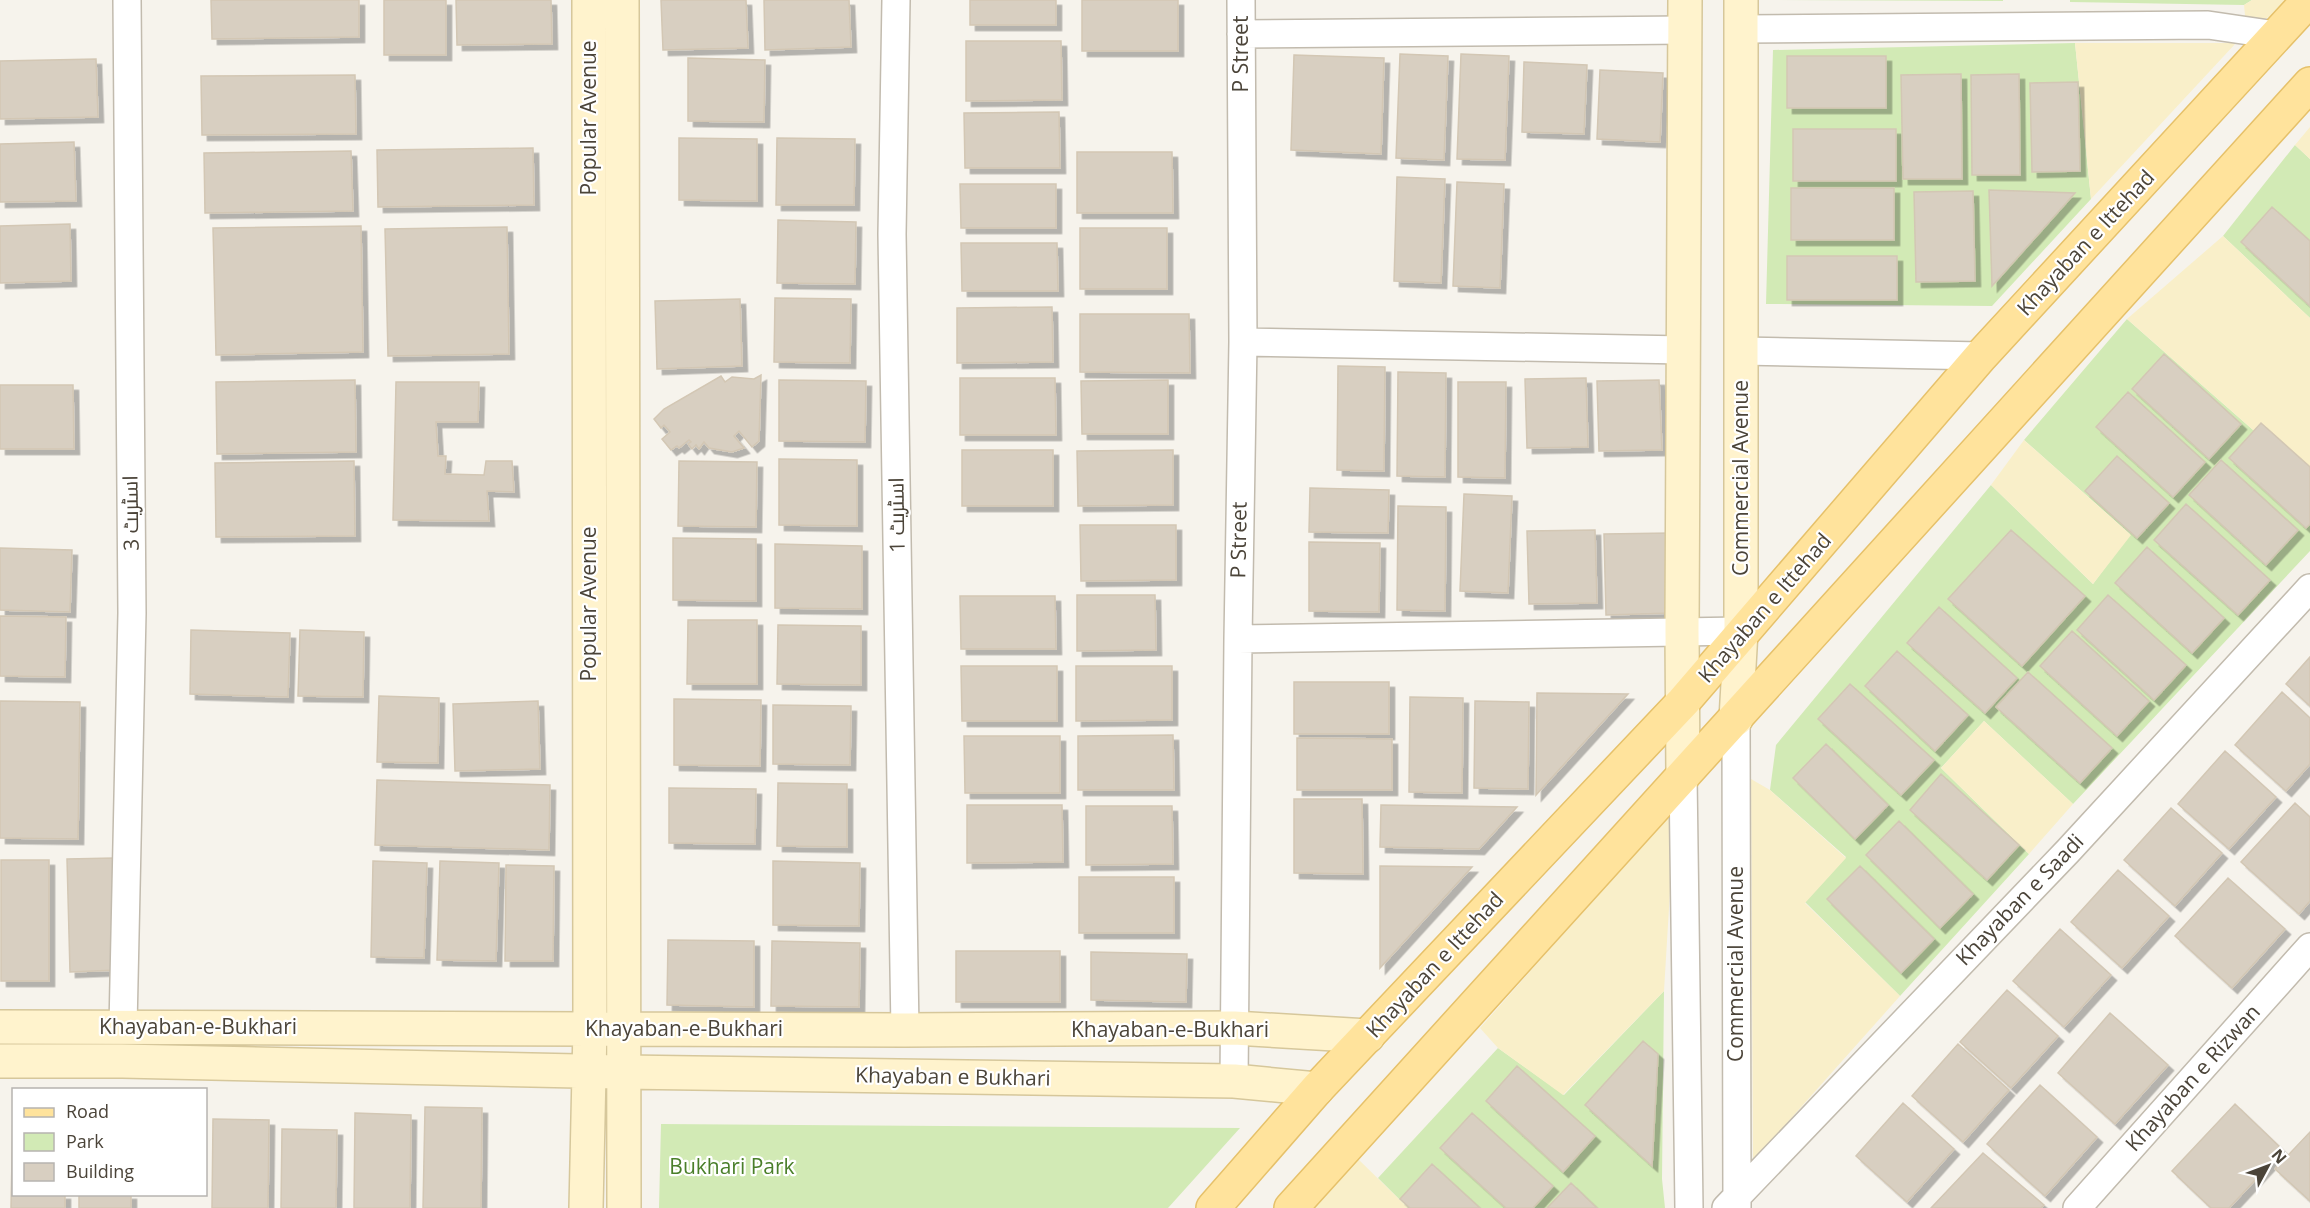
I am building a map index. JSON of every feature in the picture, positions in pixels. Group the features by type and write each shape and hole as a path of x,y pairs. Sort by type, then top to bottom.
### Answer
{"main road":[{"name":"Khayaban e Ittehad","path":"1213,1208 1317,1089 1683,702 1982,356 2308,0"},
{"path":"1291,1208 2310,84"}],"street":[{"name":"اسٹریٹ 3","path":"123,1027 132,613 127,0"},
{"name":"Popular Avenue","path":"586,1208 590,1028 589,0"},
{"name":"Popular Avenue","path":"622,0 624,1208"},
{"name":"اسٹریٹ 1","path":"896,0 892,234 905,1030"},
{"name":"P Street","path":"1234,1081 1243,342 1241,0"},
{"path":"1241,34 1685,15 1682,631 1689,1208"},
{"path":"1741,15 2208,25 2276,35"},
{"name":"Commercial Avenue","path":"1733,1204 1736,719 1741,634 1741,15"},
{"path":"1243,342 1684,350"},
{"path":"1741,351 1982,356"},
{"name":"Khayaban e Saadi","path":"1733,1204 2068,851 2310,588"},
{"path":"1238,639 1682,631 1741,634"},
{"name":"Khayaban e Rizwan","path":"2077,1208 2310,947"},
{"name":"Khayaban-e-Bukhari","path":"0,1027 905,1030 1234,1028 1368,1036"},
{"name":"Khayaban-e-Bukhari","path":"0,1061 122,1061 588,1071"},
{"name":"Khayaban e Bukhari","path":"588,1071 1234,1081 1317,1089"}],"green space":[{"path":"1768,0 2003,0 2003,1"},
{"path":"2070,0 2252,0 2244,5 2070,2"},
{"path":"2075,43 2091,199 1992,306 1766,304 1773,50"},
{"path":"2295,145 2310,159 2310,318 2223,236"},
{"path":"2127,319 2310,480 2310,551 2073,804 1984,721 1941,768 2029,854 1900,996 1805,902 1846,857 1770,790 1776,745 1991,485 2093,584 2130,534 2024,440"},
{"path":"1664,991 1662,1179 1665,1208 1408,1208 1378,1178 1498,1048 1564,1095"},
{"name":"Bukhari Park","path":"661,1124 1240,1128 1168,1208 659,1208"}],"sand":[{"path":"2252,0 2286,0 2272,16 2246,25 2244,5"},
{"path":"2075,43 2236,43 2091,199"},
{"path":"2310,127 2310,159 2295,145"},
{"path":"2223,236 2310,318 2310,480 2127,319"},
{"path":"2024,440 2131,535 2093,584 1991,485"},
{"path":"1984,721 2073,804 2029,854 1941,768"},
{"path":"1751,779 1770,790 1846,858 1805,903 1900,996 1753,1161"},
{"path":"1675,808 1664,991 1563,1095 1498,1048 1480,1028"},
{"path":"1357,1158 1408,1208 1313,1208"}],"building":[{"path":"211,0 359,0 359,37 212,39"},
{"path":"384,0 446,0 446,55 384,55"},
{"path":"456,0 551,0 552,44 457,45"},
{"path":"661,0 746,0 748,48 663,50"},
{"path":"764,0 849,0 851,47 765,50"},
{"path":"970,0 1056,0 1056,25 970,25"},
{"path":"1082,0 1178,0 1178,51 1082,51"},
{"path":"966,41 1061,41 1062,100 966,101"},
{"path":"1400,54 1448,56 1444,160 1396,158"},
{"path":"1461,54 1509,56 1505,160 1457,159"},
{"path":"1294,55 1384,58 1381,154 1291,150"},
{"path":"1787,56 1886,56 1886,108 1787,108"},
{"path":"688,58 765,60 764,122 688,121"},
{"path":"96,59 98,117 0,119 0,61"},
{"path":"1524,62 1587,65 1584,134 1522,132"},
{"path":"1600,70 1663,73 1660,142 1597,139"},
{"path":"1961,74 1962,179 1903,179 1901,75"},
{"path":"2019,74 2020,175 1972,175 1971,75"},
{"path":"355,75 356,134 202,135 201,76"},
{"path":"2078,82 2080,171 2032,172 2030,83"},
{"path":"1059,112 1060,168 965,168 964,113"},
{"path":"1793,129 1896,129 1896,181 1793,181"},
{"path":"679,138 757,139 757,201 679,200"},
{"path":"777,138 855,139 854,205 776,205"},
{"path":"74,142 76,201 0,202 0,144"},
{"path":"533,148 534,205 378,207 377,150"},
{"path":"351,151 353,211 205,213 204,153"},
{"path":"1077,152 1172,152 1173,213 1077,213"},
{"path":"1397,177 1445,179 1441,283 1394,281"},
{"path":"1457,182 1504,184 1500,288 1453,286"},
{"path":"960,184 1056,184 1056,228 961,228"},
{"path":"1791,188 1894,188 1894,240 1791,240"},
{"path":"1989,190 2075,193 1992,286"},
{"path":"1973,191 1975,281 1916,282 1914,192"},
{"path":"2272,207 2310,241 2310,306 2241,242"},
{"path":"778,220 856,222 855,284 777,283"},
{"path":"70,224 71,281 0,283 0,226"},
{"path":"361,226 363,352 216,355 213,228"},
{"path":"507,227 509,354 388,356 385,229"},
{"path":"1080,228 1167,228 1167,289 1080,289"},
{"path":"961,243 1057,243 1058,291 962,291"},
{"path":"1787,256 1897,256 1897,300 1787,300"},
{"path":"775,298 851,299 850,363 774,362"},
{"path":"740,299 742,366 657,369 655,301"},
{"path":"1052,307 1053,362 957,363 957,308"},
{"path":"1080,314 1189,314 1190,373 1080,372"},
{"path":"2164,354 2241,424 2209,459 2132,389"},
{"path":"1338,366 1385,367 1384,471 1337,470"},
{"path":"1398,372 1446,373 1445,477 1397,476"},
{"path":"761,375 759,441 752,447 739,431 734,436 744,448 732,452 709,448 704,442 699,449 696,445 692,449 688,444 691,442 689,440 679,448 677,446 671,450 662,439 670,432 664,425 661,428 654,419 664,409 721,376 725,382 732,377 754,379"},
{"path":"960,378 1055,378 1056,435 960,435"},
{"path":"1586,378 1588,447 1527,448 1525,379"},
{"path":"355,380 356,452 217,454 216,382"},
{"path":"779,380 866,381 865,442 779,441"},
{"path":"1168,380 1168,434 1082,434 1081,381"},
{"path":"1659,380 1662,450 1599,451 1597,381"},
{"path":"396,382 479,382 478,422 436,422 438,456 446,456 445,474 484,475 486,461 512,461 514,492 487,491 489,521 393,520"},
{"path":"1458,382 1506,382 1505,478 1458,477"},
{"path":"0,385 73,385 74,449 0,449"},
{"path":"2128,392 2205,462 2173,497 2096,427"},
{"path":"2261,423 2310,467 2310,524 2306,528 2229,458"},
{"path":"962,450 1053,450 1053,506 962,506"},
{"path":"1173,450 1173,505 1078,506 1077,451"},
{"path":"2117,456 2169,503 2137,538 2085,491"},
{"path":"779,459 857,460 857,526 779,525"},
{"path":"2221,460 2298,530 2266,565 2189,495"},
{"path":"354,461 355,536 216,537 215,463"},
{"path":"679,461 757,462 756,527 678,526"},
{"path":"1310,488 1389,490 1388,533 1309,532"},
{"path":"1464,494 1512,496 1508,593 1460,591"},
{"path":"2186,504 2270,580 2238,615 2154,540"},
{"path":"1398,506 1446,507 1445,611 1397,610"},
{"path":"1080,525 1176,525 1176,580 1081,581"},
{"path":"1595,530 1597,603 1529,604 1527,531"},
{"path":"2011,530 2085,596 2022,666 1948,599"},
{"path":"1671,533 1673,613 1606,615 1604,534"},
{"path":"673,538 756,539 756,601 673,600"},
{"path":"1309,542 1380,543 1379,612 1309,611"},
{"path":"775,544 862,546 862,609 775,608"},
{"path":"2147,547 2224,618 2192,653 2115,583"},
{"path":"0,548 72,550 70,612 0,610"},
{"path":"1077,595 1155,595 1156,650 1077,651"},
{"path":"2108,595 2186,665 2154,700 2077,630"},
{"path":"960,596 1055,596 1056,649 961,649"},
{"path":"1939,607 2017,678 1985,713 1907,643"},
{"path":"0,616 66,617 65,677 0,676"},
{"path":"688,620 757,620 757,684 687,684"},
{"path":"778,625 861,626 861,685 777,684"},
{"path":"191,630 290,633 288,697 190,694"},
{"path":"300,630 364,632 363,697 298,696"},
{"path":"2072,631 2149,701 2117,736 2040,666"},
{"path":"1897,651 1968,715 1935,751 1865,686"},
{"path":"2310,657 2310,706 2286,684"},
{"path":"961,666 1057,666 1057,721 962,721"},
{"path":"1076,666 1172,666 1172,720 1076,721"},
{"path":"2028,672 2112,748 2080,783 1996,707"},
{"path":"1294,682 1389,682 1389,734 1294,734"},
{"path":"1850,684 1934,760 1901,795 1818,719"},
{"path":"2282,692 2310,718 2310,764 2286,791 2235,745"},
{"path":"1537,693 1628,694 1536,795"},
{"path":"379,696 439,698 438,763 377,762"},
{"path":"1410,697 1463,698 1462,793 1409,792"},
{"path":"674,699 761,700 760,766 674,765"},
{"path":"0,701 80,702 78,839 0,838"},
{"path":"538,701 540,769 455,771 453,704"},
{"path":"1475,701 1529,702 1528,789 1474,788"},
{"path":"773,705 851,706 850,765 773,764"},
{"path":"1173,735 1174,790 1078,790 1078,736"},
{"path":"964,736 1060,736 1060,793 965,793"},
{"path":"1297,738 1392,739 1392,790 1297,790"},
{"path":"1826,744 1888,805 1855,839 1793,778"},
{"path":"2225,751 2276,797 2229,849 2178,804"},
{"path":"1941,774 2019,845 1987,880 1910,810"},
{"path":"377,780 550,785 549,850 375,845"},
{"path":"778,783 847,784 847,847 777,846"},
{"path":"669,788 756,789 755,844 669,843"},
{"path":"1294,799 1362,799 1363,874 1294,873"},
{"path":"2295,803 2310,817 2310,901 2299,914 2241,862"},
{"path":"967,805 1062,805 1063,862 967,863"},
{"path":"1381,805 1517,807 1479,849 1380,847"},
{"path":"1086,806 1172,806 1173,864 1086,865"},
{"path":"2171,808 2222,853 2175,906 2124,860"},
{"path":"1899,821 1973,894 1940,928 1866,855"},
{"path":"114,858 118,970 70,972 67,859"},
{"path":"1,860 49,860 49,981 1,981"},
{"path":"373,861 427,863 424,958 371,957"},
{"path":"440,861 499,863 496,961 437,960"},
{"path":"773,861 860,863 859,926 773,925"},
{"path":"506,865 554,866 553,961 505,961"},
{"path":"1380,866 1472,867 1380,968"},
{"path":"1860,866 1934,939 1901,973 1827,899"},
{"path":"2118,870 2169,916 2122,968 2071,922"},
{"path":"1079,877 1174,877 1174,933 1079,933"},
{"path":"2228,878 2285,929 2232,988 2175,936"},
{"path":"2060,929 2111,975 2064,1027 2013,981"},
{"path":"668,940 754,941 754,1007 667,1005"},
{"path":"772,941 860,943 859,1007 771,1006"},
{"path":"956,951 1060,951 1060,1002 956,1002"},
{"path":"1091,952 1187,954 1186,1002 1091,1000"},
{"path":"2007,990 2058,1036 2011,1088 1960,1042"},
{"path":"2110,1013 2168,1065 2115,1124 2058,1073"},
{"path":"1643,1041 1658,1054 1652,1166 1585,1105"},
{"path":"1958,1044 2009,1090 1963,1142 1912,1096"},
{"path":"1517,1066 1595,1136 1563,1172 1486,1101"},
{"path":"2040,1085 2097,1137 2045,1196 1987,1144"},
{"path":"1903,1103 1954,1149 1907,1202 1856,1156"},
{"path":"2235,1104 2283,1150 2229,1208 2211,1208 2172,1171"},
{"path":"425,1107 482,1108 481,1208 423,1208"},
{"path":"355,1113 411,1115 410,1208 354,1208"},
{"path":"1472,1113 1553,1186 1533,1208 1506,1208 1440,1148"},
{"path":"213,1119 269,1120 268,1208 212,1208"},
{"path":"282,1129 337,1130 336,1208 281,1208"},
{"path":"2310,1132 2310,1201 2275,1169"},
{"path":"1983,1153 2044,1205 2041,1208 1931,1208"},
{"path":"12,1158 12,1196 65,1196 65,1208 11,1208"},
{"path":"1432,1164 1480,1208 1410,1208 1400,1199"},
{"path":"1571,1183 1597,1208 1547,1208"},
{"path":"79,1196 131,1196 131,1208 79,1208"}]}
